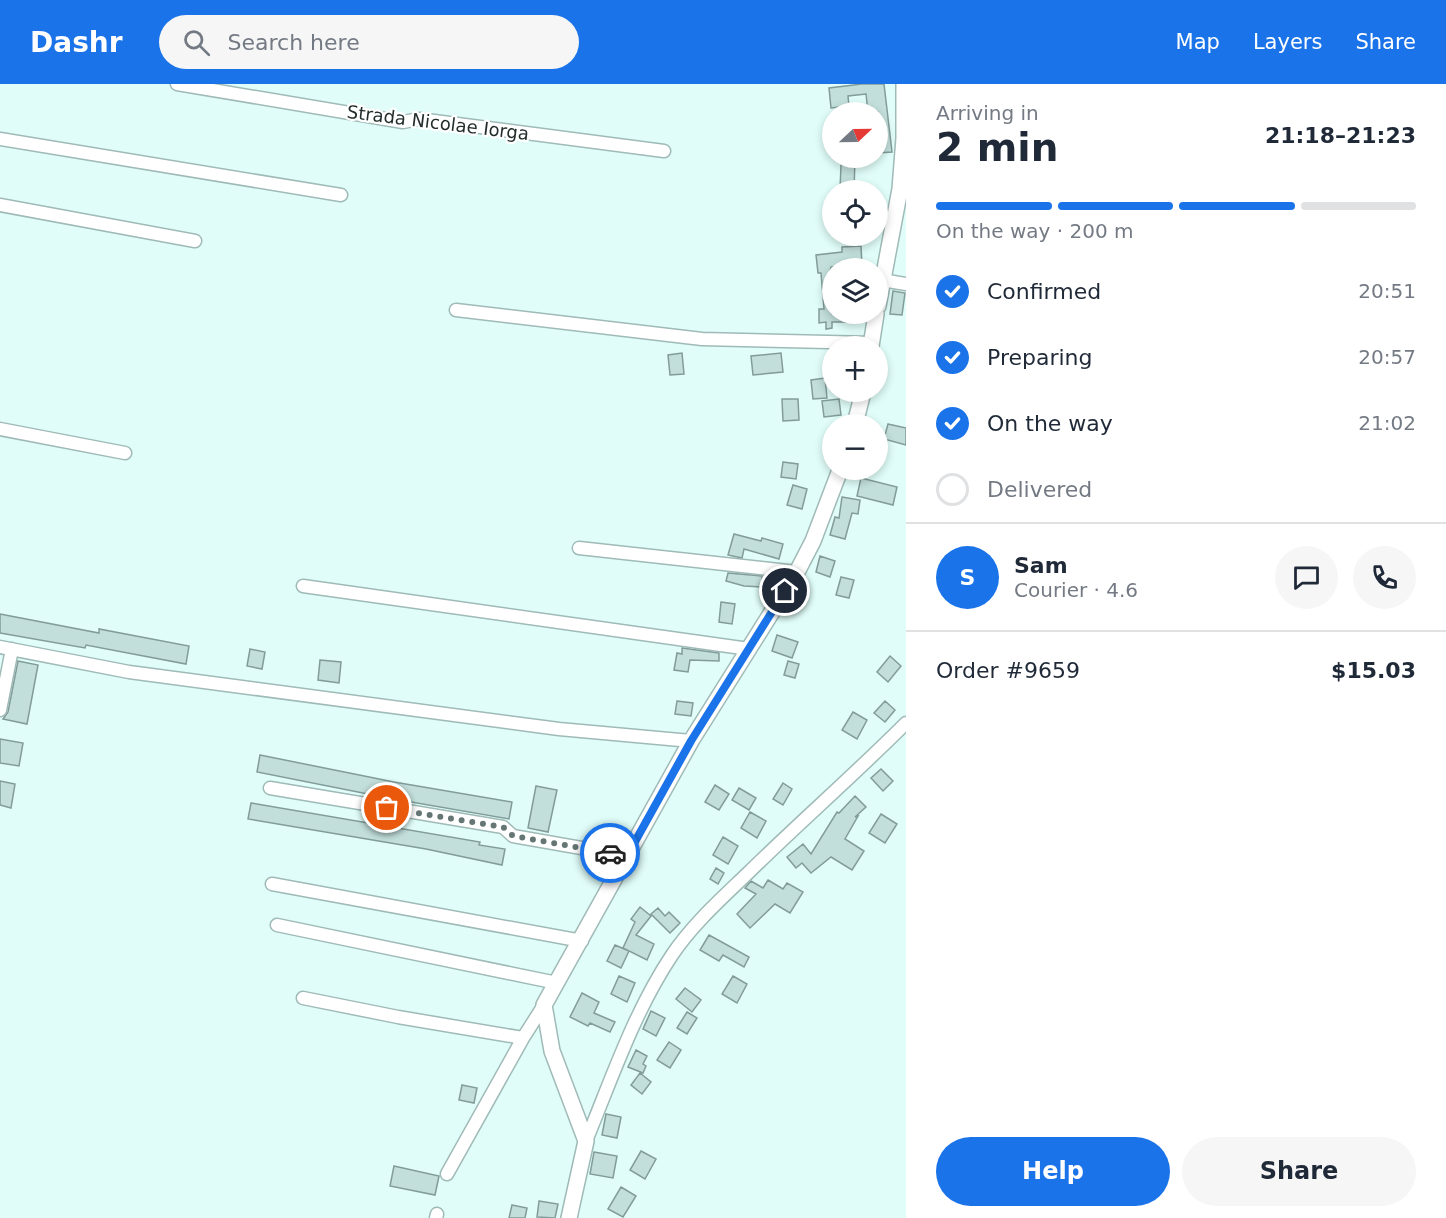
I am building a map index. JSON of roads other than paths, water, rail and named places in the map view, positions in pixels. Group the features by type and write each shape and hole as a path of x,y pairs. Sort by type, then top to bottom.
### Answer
{"street":[{"name":"Strada Nicolae Iorga","path":"177,84 404,123 419,119 664,151"},
{"path":"886,258 900,189 904,138 904,84"},
{"path":"0,139 341,195"},
{"path":"0,205 195,241"},
{"path":"888,281 906,284"},
{"path":"456,310 702,339 822,343"},
{"path":"0,429 125,453"},
{"path":"447,1174 523,1038 582,941 691,741 797,572 813,541 836,480"},
{"path":"579,548 797,572"},
{"path":"303,586 749,649"},
{"path":"0,710 6,648 129,672 559,729 691,741"},
{"path":"569,1218 586,1141 625,1043 673,954 722,898 871,759 906,723"},
{"path":"270,789 503,827 513,836 627,856"},
{"path":"272,884 582,941"},
{"path":"277,925 557,983"},
{"path":"303,998 523,1038"},
{"path":"544,1005 552,1051 586,1141"}]}
